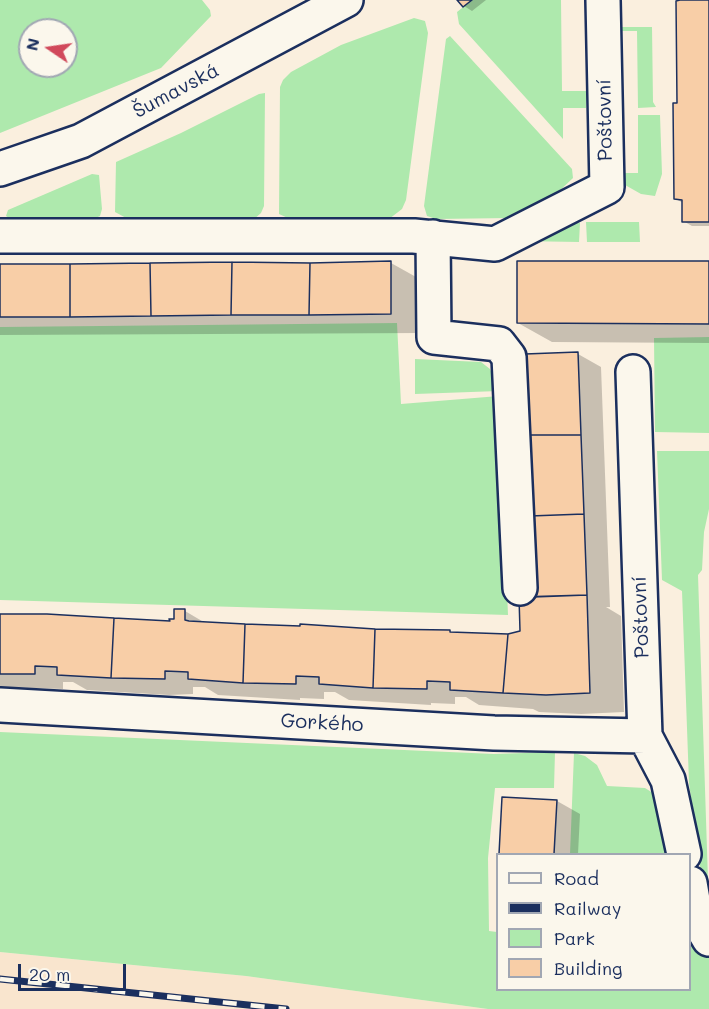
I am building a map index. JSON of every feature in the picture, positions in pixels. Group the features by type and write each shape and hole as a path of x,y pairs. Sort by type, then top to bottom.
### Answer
{"street":[{"name":"Šumavská","path":"0,169 81,141 346,0"},
{"name":"Poštovní","path":"433,237 495,244 607,187 603,0"},
{"path":"0,236 433,237 434,336 499,344 509,357 520,588"},
{"name":"Poštovní","path":"633,372 645,736 668,780 684,853"},
{"name":"Gorkého","path":"0,705 494,733 645,736"},
{"path":"691,889 696,917 709,939"}],"shaded area":[{"path":"0,952 246,976 488,1009 0,1009"}],"green space":[{"path":"0,0 202,0 210,10 211,16 161,68 0,133"},
{"path":"472,0 561,0 562,91 587,91 586,108 563,108 563,139 459,24 457,12"},
{"path":"414,18 425,21 428,33 406,200 402,209 389,219 290,219 279,214 280,87 283,80 291,72 341,45"},
{"path":"611,27 652,27 653,102 656,107 638,108 637,31 609,31"},
{"path":"450,36 572,169 573,178 554,196 510,218 436,219 427,216 424,206 446,39"},
{"path":"265,93 264,206 261,213 253,220 128,219 115,212 116,162"},
{"path":"638,115 660,115 662,174 655,196 641,194 618,181 620,173 638,173"},
{"path":"92,174 99,175 102,209 100,216 91,220 12,220 6,216 8,210"},
{"path":"571,222 580,223 579,242 518,241"},
{"path":"586,222 639,222 640,242 587,242"},
{"path":"397,323 401,404 499,396 508,615 0,600 0,327"},
{"path":"709,337 709,433 655,432 654,338"},
{"path":"415,359 481,362 490,369 499,391 415,394"},
{"path":"657,451 709,451 709,509 704,532 702,570 698,575 709,911 706,911 689,783 682,591 662,580"},
{"path":"0,732 494,754 555,752 554,788 495,788 488,858 489,931 496,932 496,991 691,991 691,922 709,956 709,1009 488,1009 246,976 0,952"},
{"path":"574,753 585,756 597,765 607,786 645,788 653,793 664,810 675,853 570,853"}],"building":[{"path":"457,0 472,0 463,7"},
{"path":"709,0 709,222 682,222 682,200 674,199 673,103 677,103 676,1"},
{"path":"391,261 391,314 309,315 310,263"},
{"path":"517,261 709,261 709,324 517,323"},
{"path":"232,262 231,315 151,316 150,263"},
{"path":"232,262 310,263 309,315 231,315"},
{"path":"150,263 151,316 70,317 70,264"},
{"path":"0,264 70,264 70,317 0,317"},
{"path":"578,352 581,435 528,435 525,354"},
{"path":"528,435 581,435 584,514 530,516"},
{"path":"584,514 587,595 533,597 530,516"},
{"path":"587,595 590,693 546,695 503,693 508,634 520,631 519,597"},
{"path":"174,609 185,609 185,620 189,621 245,624 243,683 188,679 188,672 165,671 165,679 111,678 114,618 170,621 169,619 174,619"},
{"path":"0,614 114,618 111,678 57,675 57,667 35,666 35,674 0,674"},
{"path":"245,624 300,626 300,624 375,629 373,688 319,684 319,677 296,676 296,684 243,683"},
{"path":"375,629 450,630 450,632 508,634 503,693 450,690 450,682 427,681 427,689 373,688"},
{"path":"502,797 557,800 554,853 499,853"}],"railway":[{"path":"0,979 286,1009"}]}
